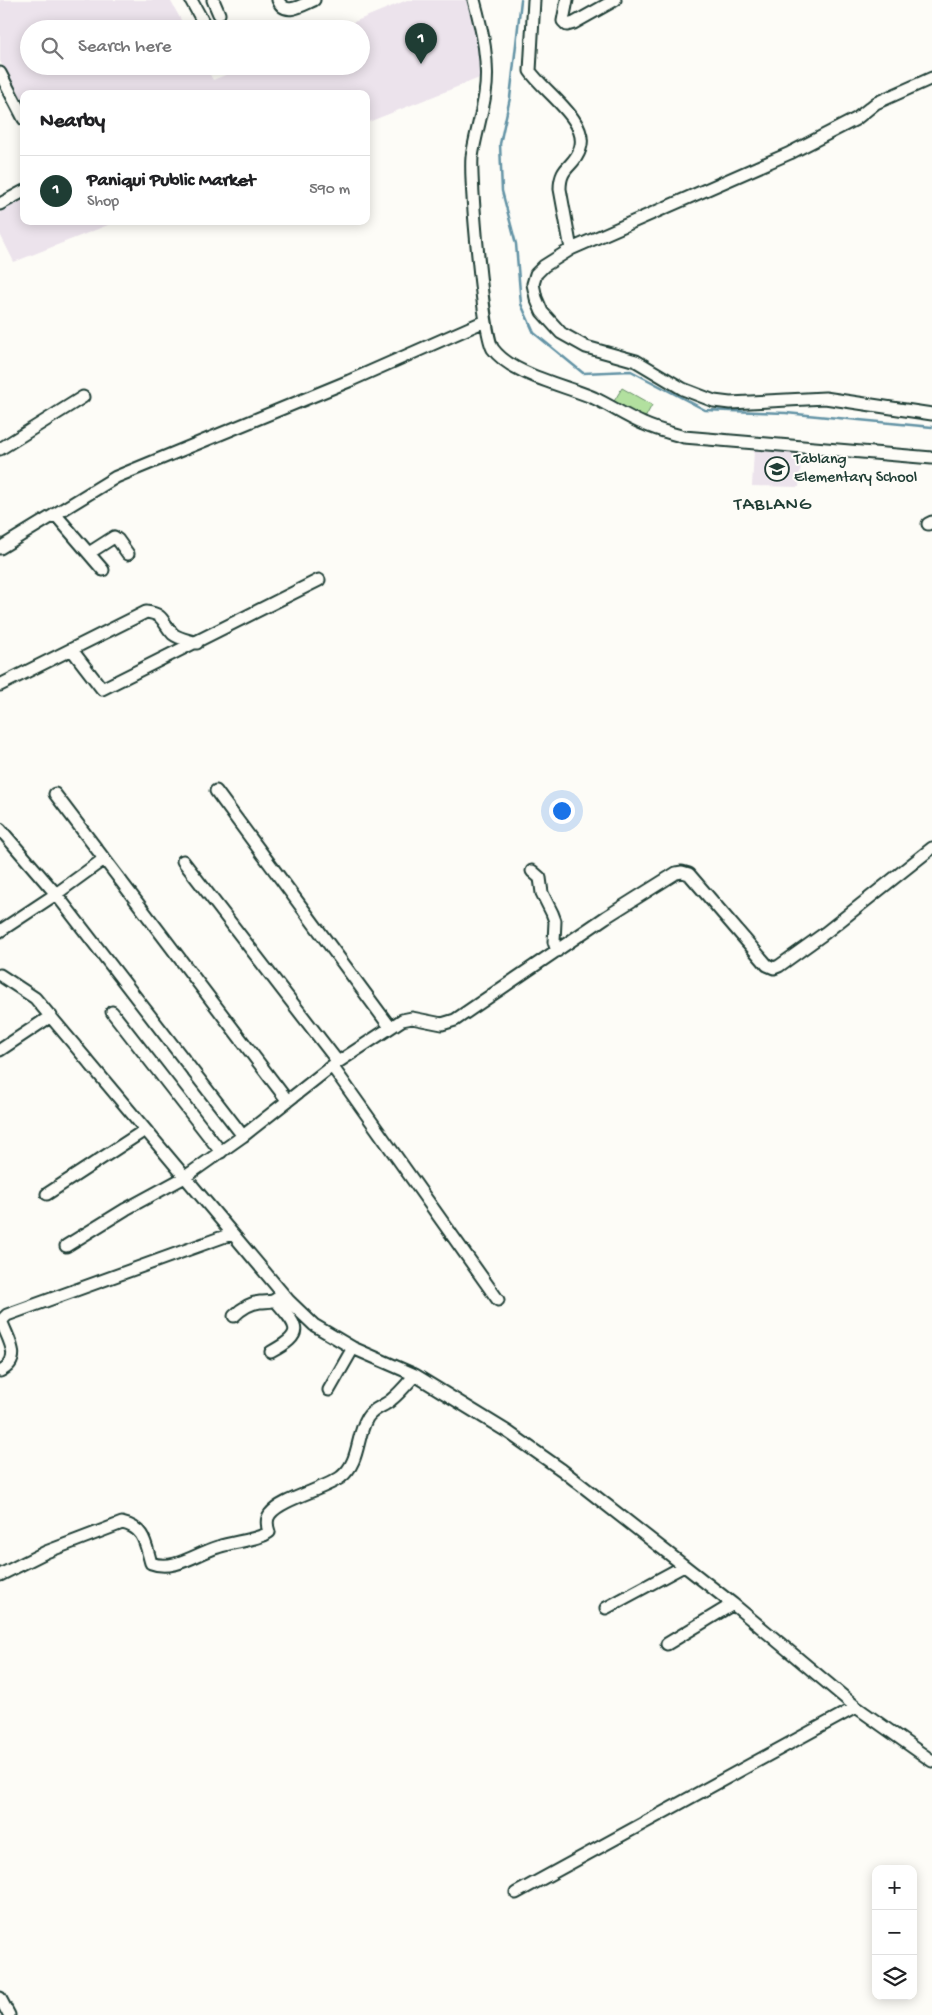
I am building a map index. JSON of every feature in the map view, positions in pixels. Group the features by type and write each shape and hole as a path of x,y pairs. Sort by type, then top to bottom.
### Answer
{"street":[{"path":"191,0 202,20"},
{"path":"212,0 219,14"},
{"path":"278,0 280,5 287,10 314,0"},
{"path":"474,0 480,23 486,70 485,92 472,160 472,183 485,321 492,348 507,362 523,371 594,398 645,425 684,437 932,458"},
{"path":"534,0 530,71 569,112 581,133 582,145 578,155 563,171 560,180 571,249"},
{"path":"567,0 562,21 567,25 615,0"},
{"path":"0,73 20,111"},
{"path":"932,78 876,103 856,119 790,153 571,249 544,266 536,274 533,284 542,312 561,332 586,347 636,361 683,389 714,401 730,403 825,398 932,414"},
{"path":"0,204 20,193"},
{"path":"0,548 116,477 348,382 485,321"},
{"path":"0,448 83,397"},
{"path":"55,514 103,570"},
{"path":"89,553 114,537 128,554"},
{"path":"72,650 102,689 197,643 319,580"},
{"path":"0,685 146,612 155,613 165,621 174,634 197,643"},
{"path":"216,791 390,1027"},
{"path":"55,794 287,1100"},
{"path":"0,829 56,894 242,1136"},
{"path":"66,1246 126,1209 185,1177 221,1152 335,1064 390,1027 402,1020 412,1018 442,1024 448,1023 472,1010 606,917 676,873 689,874 768,965 774,968 825,933 932,848"},
{"path":"0,931 104,859"},
{"path":"184,861 335,1064 498,1300"},
{"path":"532,871 540,878 542,893 555,921 553,931 557,951"},
{"path":"0,975 35,998 185,1177 279,1297 292,1320 295,1330 292,1339 288,1343 271,1352"},
{"path":"112,1012 221,1152"},
{"path":"0,1050 50,1016"},
{"path":"47,1194 145,1130"},
{"path":"0,1371 8,1367 14,1354 2,1323 7,1315 231,1234"},
{"path":"234,1316 242,1308 260,1302 271,1302 279,1297"},
{"path":"279,1297 314,1325 353,1348 415,1375 508,1432 562,1470 733,1604 856,1707 932,1761"},
{"path":"329,1390 353,1348"},
{"path":"0,1575 46,1552 122,1523 133,1525 141,1532 151,1563 160,1566 181,1562 216,1547 264,1535 269,1532 267,1525 271,1512 340,1478 349,1469 357,1452 367,1419 373,1410 390,1402 415,1375"},
{"path":"606,1608 684,1566"},
{"path":"667,1644 733,1604"},
{"path":"516,1894 856,1707"},
{"path":"0,1998 9,2015"}],"shaded area":[{"path":"0,0 170,0 181,20 20,20 20,75 210,75 213,80 225,75 370,75 370,20 359,20 407,0 468,0 477,25 482,77 370,121 370,90 20,90 20,97 0,61"},
{"path":"20,199 20,225 108,225 14,262 0,234 0,209"},
{"name":"Tablang Elementary School","path":"754,450 802,451 799,487 752,486"}],"green space":[{"path":"622,388 652,405 644,420 613,403"}],"waterway":[{"path":"521,0 510,98 500,144 502,191 516,244 521,304 534,333 583,373 631,371 705,410 786,413 932,427"}],"place":[{"name":"Paniqui Public Market","path":"421,64"},
{"name":"Tablang Elementary School","path":"777,469"}],"district":[{"name":"TABLANG","path":"773,505"}]}
